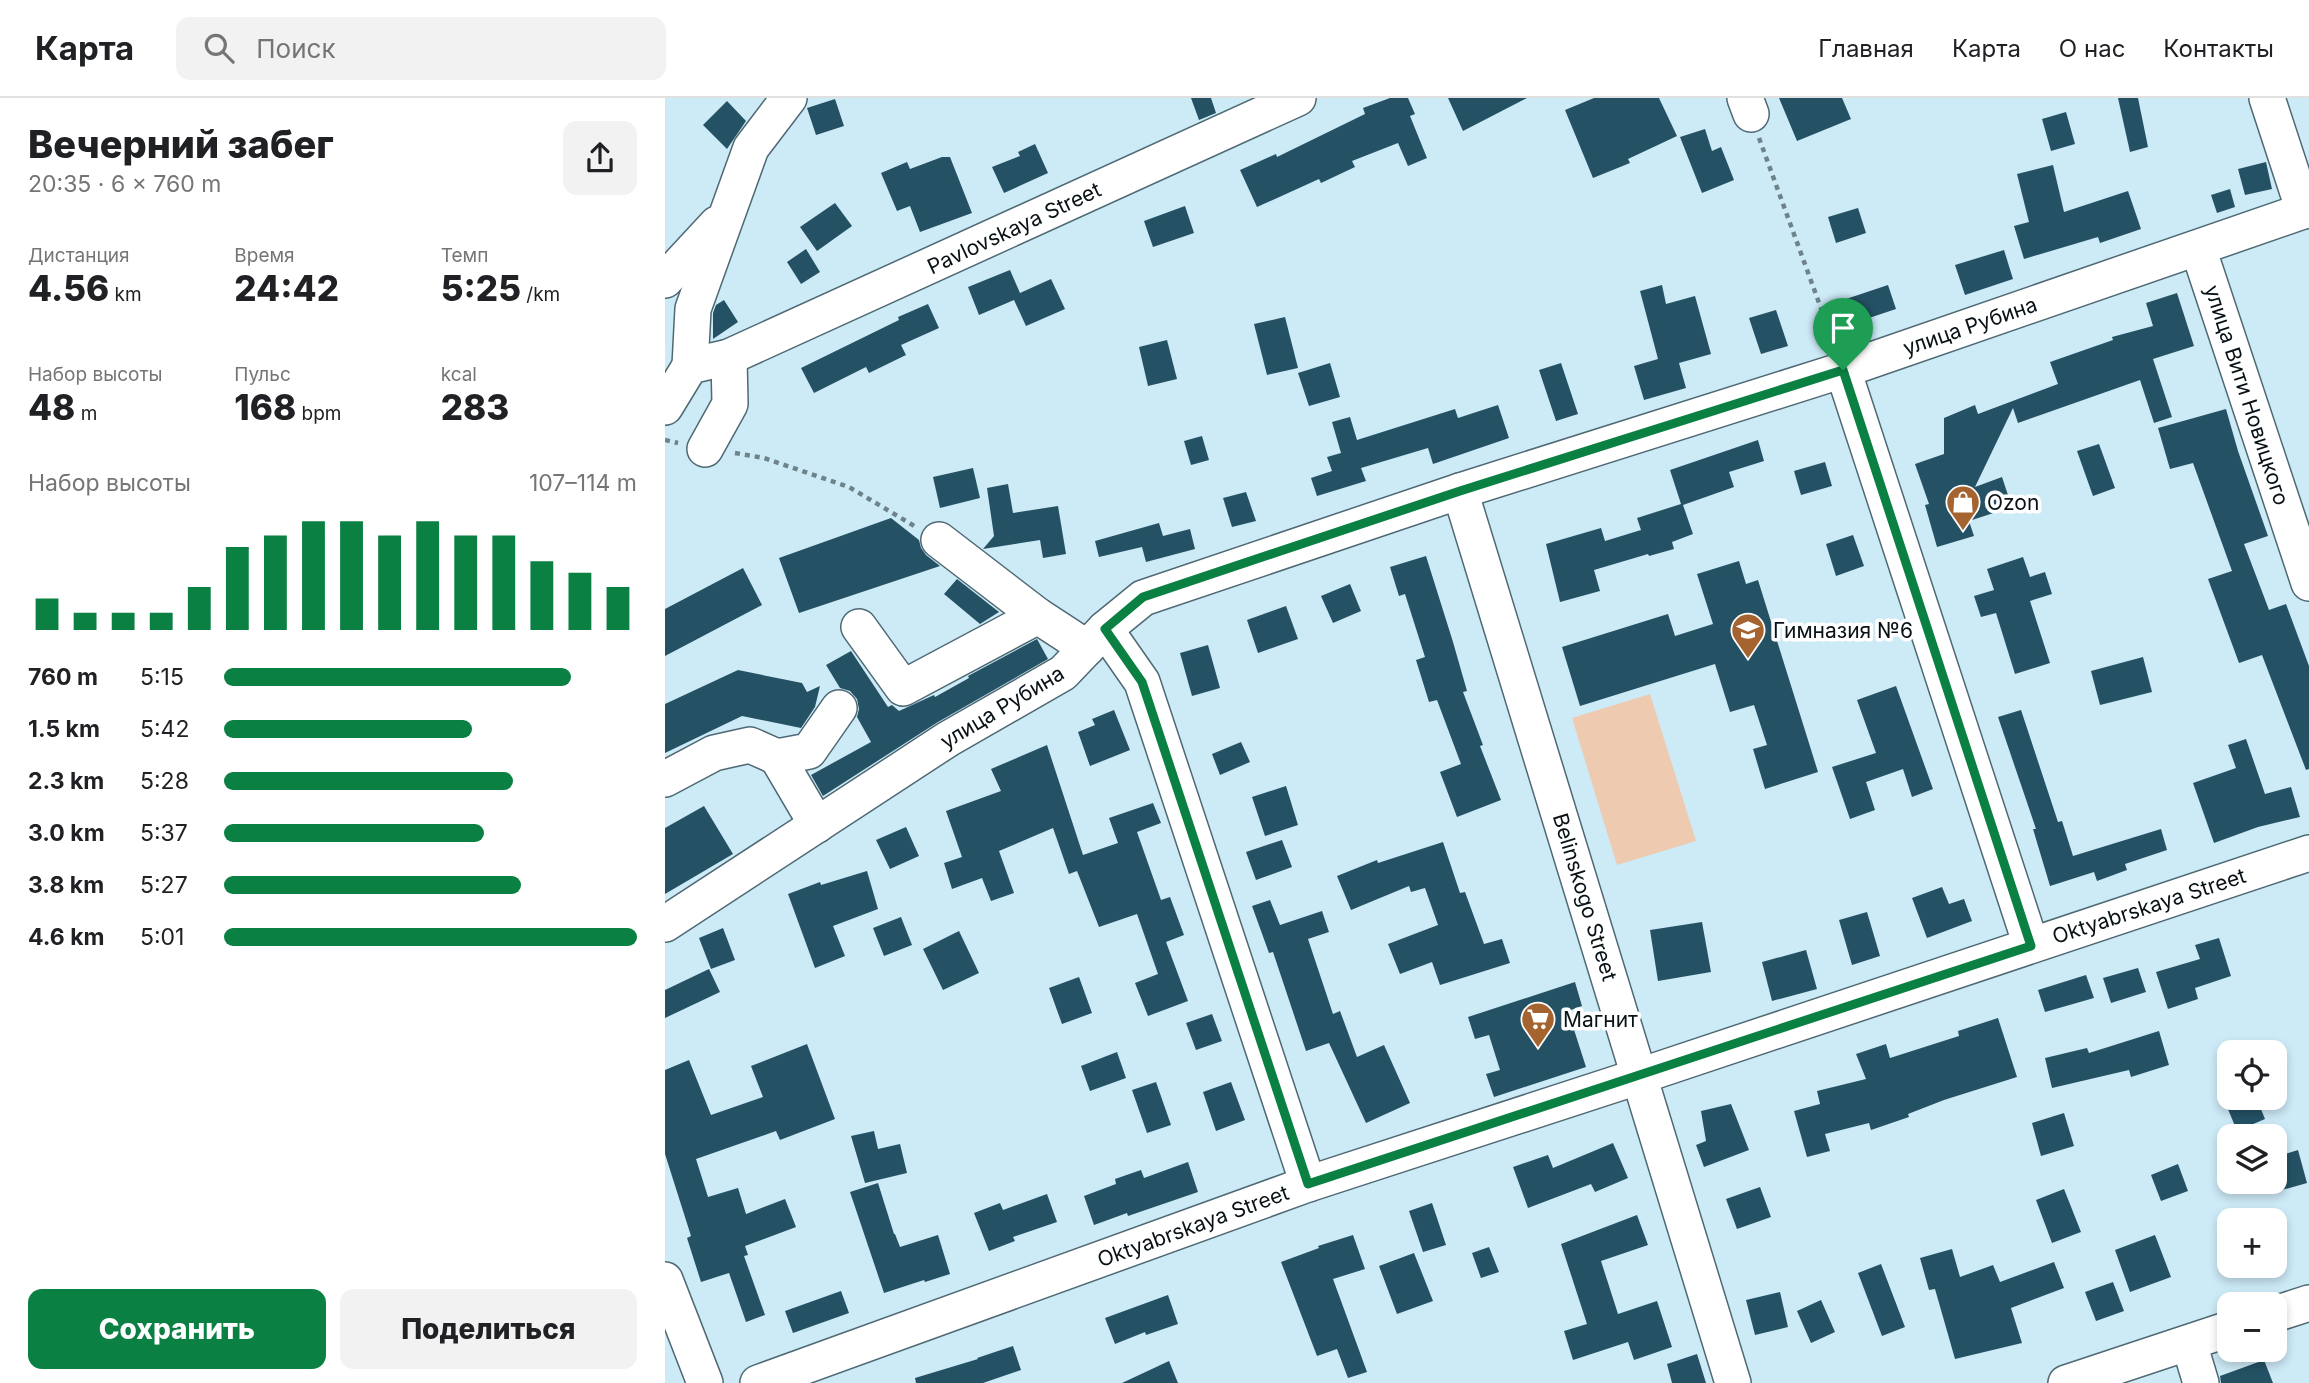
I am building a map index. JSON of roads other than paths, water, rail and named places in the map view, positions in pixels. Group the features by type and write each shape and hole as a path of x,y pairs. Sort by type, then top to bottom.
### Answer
{"street":[{"path":"665,407 690,366 693,309 751,148 789,98"},
{"name":"Pavlovskaya Street","path":"690,366 729,358 1298,98"},
{"path":"2267,98 2307,210"},
{"name":"улица Рубина","path":"665,924 948,739 1063,673 1096,638 1143,597 1460,491 1843,370 2307,210"},
{"path":"665,280 729,211"},
{"name":"улица Вити Новицкого","path":"2198,248 2309,583"},
{"path":"705,449 730,404 729,358"},
{"path":"1843,370 2031,946"},
{"name":"Belinskogo Street","path":"1460,491 1733,1383"},
{"path":"939,540 1038,617 1096,638 1142,682 1308,1184"},
{"path":"859,627 903,688 1038,617"},
{"path":"665,779 714,753 750,745 777,757 809,751 839,708"},
{"path":"777,757 817,825"},
{"name":"Oktyabrskaya Street","path":"758,1383 1308,1184 2309,853"},
{"path":"665,1280 705,1383"},
{"path":"2287,1310 2309,1303"},
{"path":"2066,1383 2217,1333"},
{"path":"2189,1343 2200,1383"}],"place":[{"name":"Ozon","path":"1963,532"},
{"name":"Гимназия №6","path":"1748,660"},
{"name":"Магнит","path":"1538,1049"}]}
